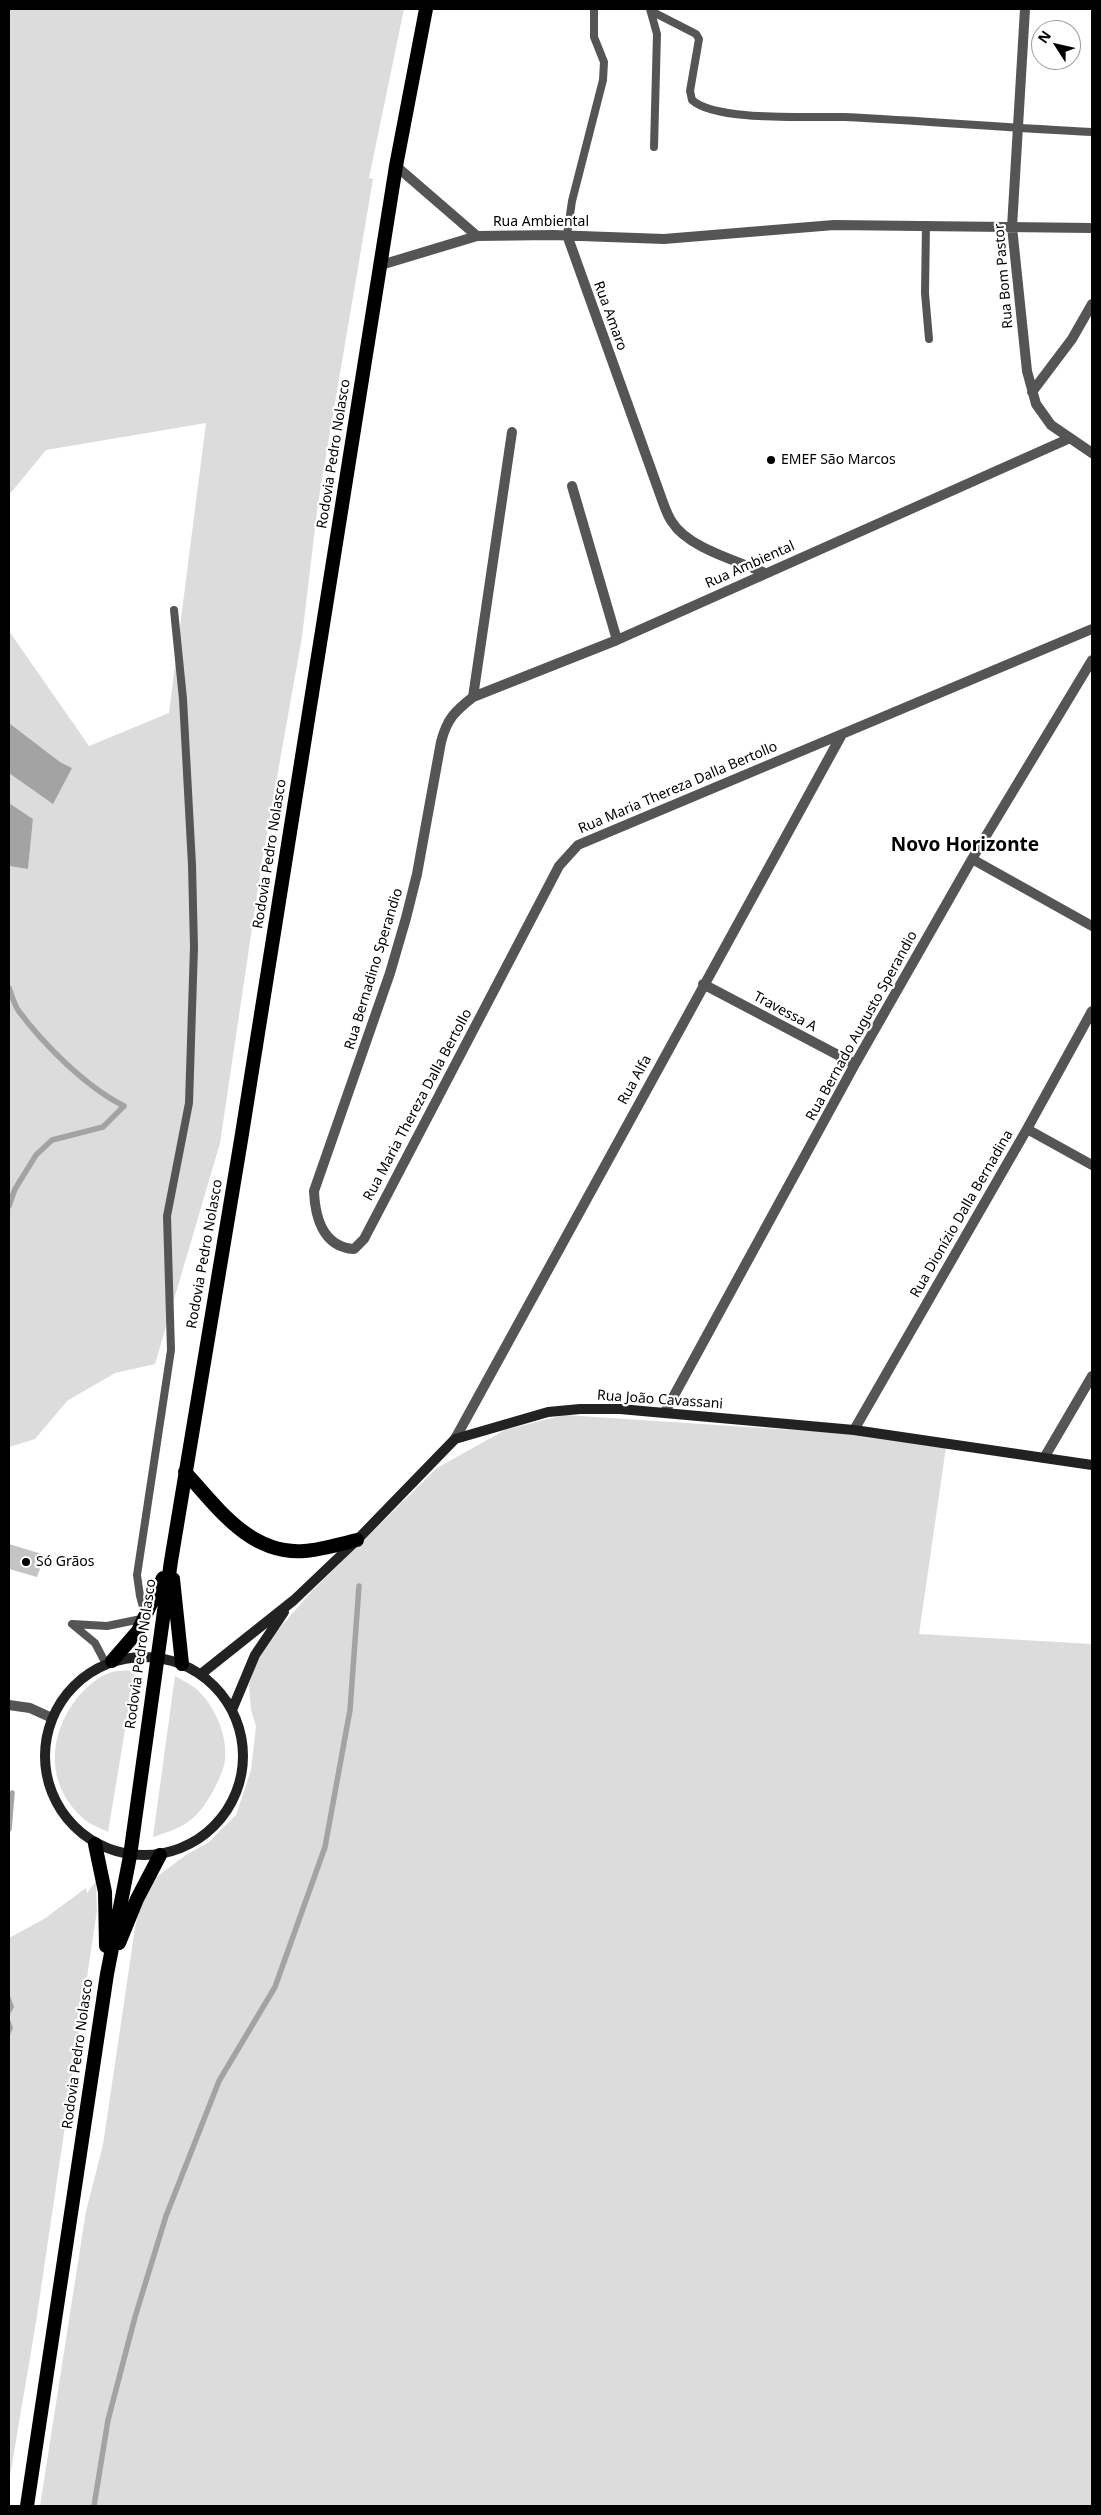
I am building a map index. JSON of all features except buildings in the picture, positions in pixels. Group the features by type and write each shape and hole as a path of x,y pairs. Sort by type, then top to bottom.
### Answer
{"highway":[{"name":"Rodovia Pedro Nolasco","path":"27,2506 107,1974 130,1856 156,1657 185,1472 241,1140 396,166 426,9"},
{"path":"185,1472 238,1529 271,1547 304,1551 356,1540"},
{"path":"109,1663 132,1639 146,1618 171,1561"},
{"path":"171,1561 182,1664"},
{"path":"95,1844 105,1892 107,1974"},
{"path":"107,1974 137,1899 160,1855"}],"main road":[{"name":"Rua João Cavassani","path":"294,1600 455,1439 548,1412 580,1409 620,1409 854,1430 1092,1465"},
{"path":"201,1674 294,1600"},
{"path":"232,1710 255,1655 294,1600"},
{"path":"156,1657 182,1664 201,1674 219,1690 232,1710 243,1745 242,1770 236,1794 223,1816 206,1834 184,1847 160,1855 130,1856 95,1844 75,1829 58,1810 48,1786 44,1761 46,1735 52,1718 69,1690 89,1673 109,1663 156,1657"}],"street":[{"name":"Rua Bom Pastor","path":"1025,9 1012,227 1027,371 1036,404 1051,425 1068,439 1092,453"},
{"name":"Rua Ambiental","path":"396,166 477,236 567,235 664,239 834,225 1092,228"},
{"name":"Rua Amaro","path":"567,235 661,497 672,522 683,535 700,545 765,573"},
{"path":"381,265 477,236"},
{"path":"1032,392 1072,338 1092,304"},
{"path":"473,698 512,432"},
{"name":"Rua Ambiental","path":"447,721 473,698 617,640 1068,439"},
{"path":"572,486 617,640"},
{"name":"Rua Maria Thereza Dalla Bertollo","path":"364,1239 554,874 570,852 587,841 841,736 1092,629"},
{"name":"Rua Bernado Augusto Sperandio","path":"665,1412 855,1064 972,859 1092,660"},
{"name":"Rua Bernadino Sperandio","path":"364,1239 354,1249 337,1245 318,1223 314,1191 390,973 406,918 417,874 441,742 447,721"},
{"name":"Rua Alfa","path":"455,1439 703,984 841,736"},
{"path":"972,859 1092,926"},
{"name":"Travessa A","path":"703,984 855,1064"},
{"name":"Rua Dionízio Dalla Bernadina","path":"854,1430 1027,1129 1092,1011"},
{"path":"1027,1129 1092,1165"},
{"path":"1044,1458 1092,1376"},
{"path":"9,1705 30,1708 52,1718"}],"lane":[{"name":"Rua Amaro","path":"567,235 572,201 603,80 604,62 594,37 594,9"},
{"path":"651,10 696,34 700,39 690,91 692,100 707,109 779,118 843,117 1017,129 1092,132"},
{"path":"651,10 656,34 654,147"},
{"path":"926,225 925,293 929,339"},
{"path":"109,1663 95,1643 72,1624 107,1626 146,1618 137,1575 171,1350 167,1216 189,1103 194,948 188,780 174,610"}],"shaded area":[{"path":"9,9 404,9 369,178 373,179 318,503 302,637 262,861 220,1143 155,1364 115,1373 67,1401 35,1439 9,1447 9,866 28,869 33,819 9,803 9,773 14,775 72,768 60,762 9,723 9,631 89,746 169,713 206,423 46,450 9,495"},
{"path":"9,723 60,762 72,768 53,804 9,773"},
{"path":"9,803 33,819 28,869 9,866"},
{"path":"564,1415 947,1440 919,1634 1092,1644 1092,2506 40,2506 86,2211 103,2145 135,1928 142,1898 155,1878 186,1855 209,1842 236,1815 251,1770 256,1726 251,1710 249,1685 254,1667 267,1642 313,1590 437,1468 505,1430"},
{"path":"135,1670 108,1832 85,1820 72,1807 63,1792 57,1776 56,1744 60,1727 68,1712 78,1697 89,1686 97,1679 112,1672"},
{"path":"175,1676 202,1694 214,1711 222,1731 225,1760 224,1767 209,1799 199,1812 180,1827 153,1837"},
{"path":"96,1881 97,1910 36,2322 9,2482 9,2038 13,2028 9,2016 9,1938 44,1919 86,1888 87,1893"},
{"path":"9,1993 14,2007 9,2016"},
{"path":"9,2016 13,2028 9,2038"}],"waterway":[{"path":"9,988 18,1010 66,1064 95,1088 124,1106 103,1127 52,1140 36,1155 15,1189 9,1206"},
{"path":"94,2506 108,2420 135,2317 166,2216 219,2081 275,1987 325,1847 350,1710 359,1586"},
{"path":"9,1829 12,1793"}],"place":[{"name":"EMEF São Marcos","path":"771,460"},
{"name":"Só Grãos","path":"26,1562"}],"district":[{"name":"Novo Horizonte","path":"965,846"}]}
